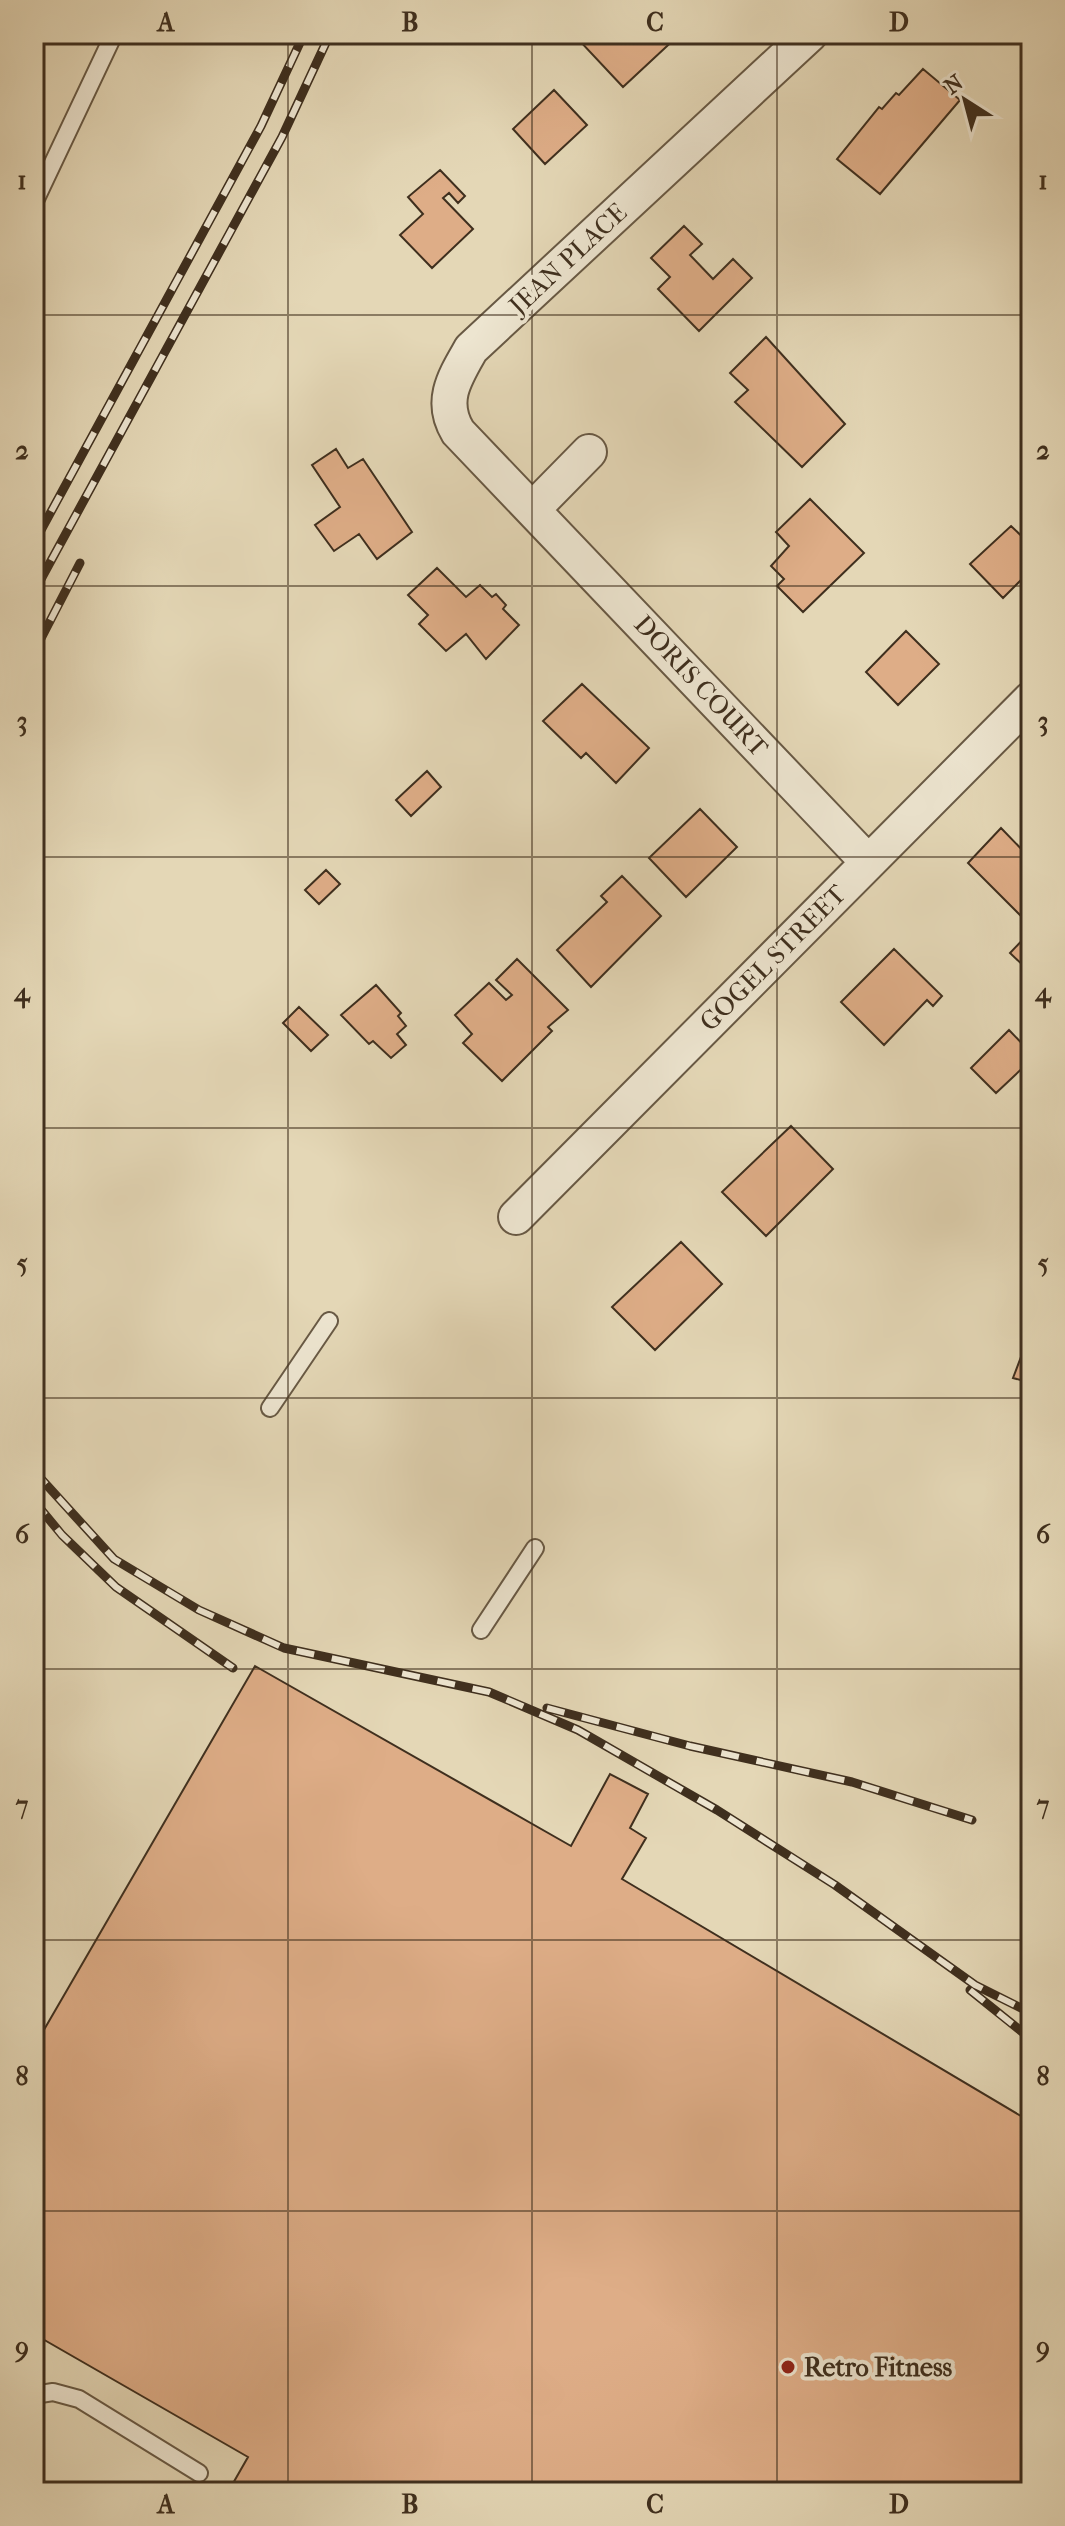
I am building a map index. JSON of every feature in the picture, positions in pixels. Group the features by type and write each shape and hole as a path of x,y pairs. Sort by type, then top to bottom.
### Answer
{"street":[{"name":"JEAN PLACE","path":"533,509 458,432 449,418 448,403 454,379 482,338 810,34"},
{"path":"533,509 589,452"},
{"name":"DORIS COURT","path":"533,509 868,862"},
{"name":"GOGEL STREET","path":"516,1217 1031,699"}],"lane":[{"path":"34,203 41,176 114,34"},
{"path":"270,1408 329,1321"},
{"path":"481,1630 535,1548"},
{"path":"34,2395 53,2392 79,2399 199,2473"}],"building":[{"path":"580,34 680,34 623,87 576,37"},
{"path":"923,69 960,100 880,194 837,159 879,107 882,109 896,93 899,95"},
{"path":"554,90 587,125 545,164 513,129"},
{"path":"440,170 465,196 458,203 449,193 443,198 473,229 432,268 400,235 423,214 408,197"},
{"path":"684,226 702,244 690,255 713,279 733,259 752,278 699,331 658,289 670,277 651,258"},
{"path":"766,337 845,424 802,467 735,402 748,390 730,373"},
{"path":"336,449 348,468 363,459 412,532 377,559 359,534 334,551 315,525 340,507 312,465"},
{"path":"810,499 864,553 803,612 777,586 784,579 771,566 789,546 776,532"},
{"path":"1011,526 1031,545 1031,570 1003,598 970,564"},
{"path":"437,568 466,597 480,585 492,597 496,594 506,605 503,609 519,625 486,659 466,634 446,651 419,624 428,615 408,595"},
{"path":"906,631 939,664 898,705 866,672"},
{"path":"582,684 649,748 616,783 586,753 581,758 543,721"},
{"path":"427,771 441,787 411,816 396,800"},
{"path":"700,809 737,847 686,897 649,858"},
{"path":"1001,828 1031,859 1031,906 1021,916 968,863"},
{"path":"326,870 340,884 319,904 305,890"},
{"path":"622,876 661,916 591,987 557,950 607,902 601,896"},
{"path":"1031,931 1031,973 1010,953"},
{"path":"894,949 942,996 933,1006 927,1000 884,1045 841,1002"},
{"path":"517,959 568,1010 548,1027 552,1031 502,1081 463,1043 472,1034 455,1015 489,983 506,1000 512,995 496,980"},
{"path":"376,985 401,1013 398,1016 406,1026 397,1034 406,1045 391,1058 373,1041 369,1044 341,1015"},
{"path":"299,1007 328,1035 311,1051 283,1023"},
{"path":"1009,1030 1031,1053 1031,1060 996,1093 971,1068"},
{"path":"791,1126 833,1169 766,1236 722,1192"},
{"path":"681,1242 722,1284 655,1350 612,1307"},
{"path":"1024,1349 1031,1351 1031,1383 1013,1378"},
{"path":"1031,1414 1031,1446 1022,1444"},
{"path":"255,1666 571,1846 610,1774 648,1794 630,1828 646,1838 622,1879 1031,2122 1031,2492 228,2492 248,2457 34,2334 34,2047"}],"railway":[{"path":"34,543 261,126 304,34"},
{"path":"34,592 282,137 330,34"},
{"path":"34,652 80,563"},
{"path":"34,1471 114,1559 199,1610 284,1648 489,1692 578,1730 717,1810 835,1885 975,1985 1031,2013"},
{"path":"34,1501 62,1535 116,1587 233,1668"},
{"path":"547,1708 690,1746 852,1782 972,1820"},
{"path":"970,1990 1031,2039"}],"place":[{"name":"Retro Fitness","path":"788,2367"}]}
